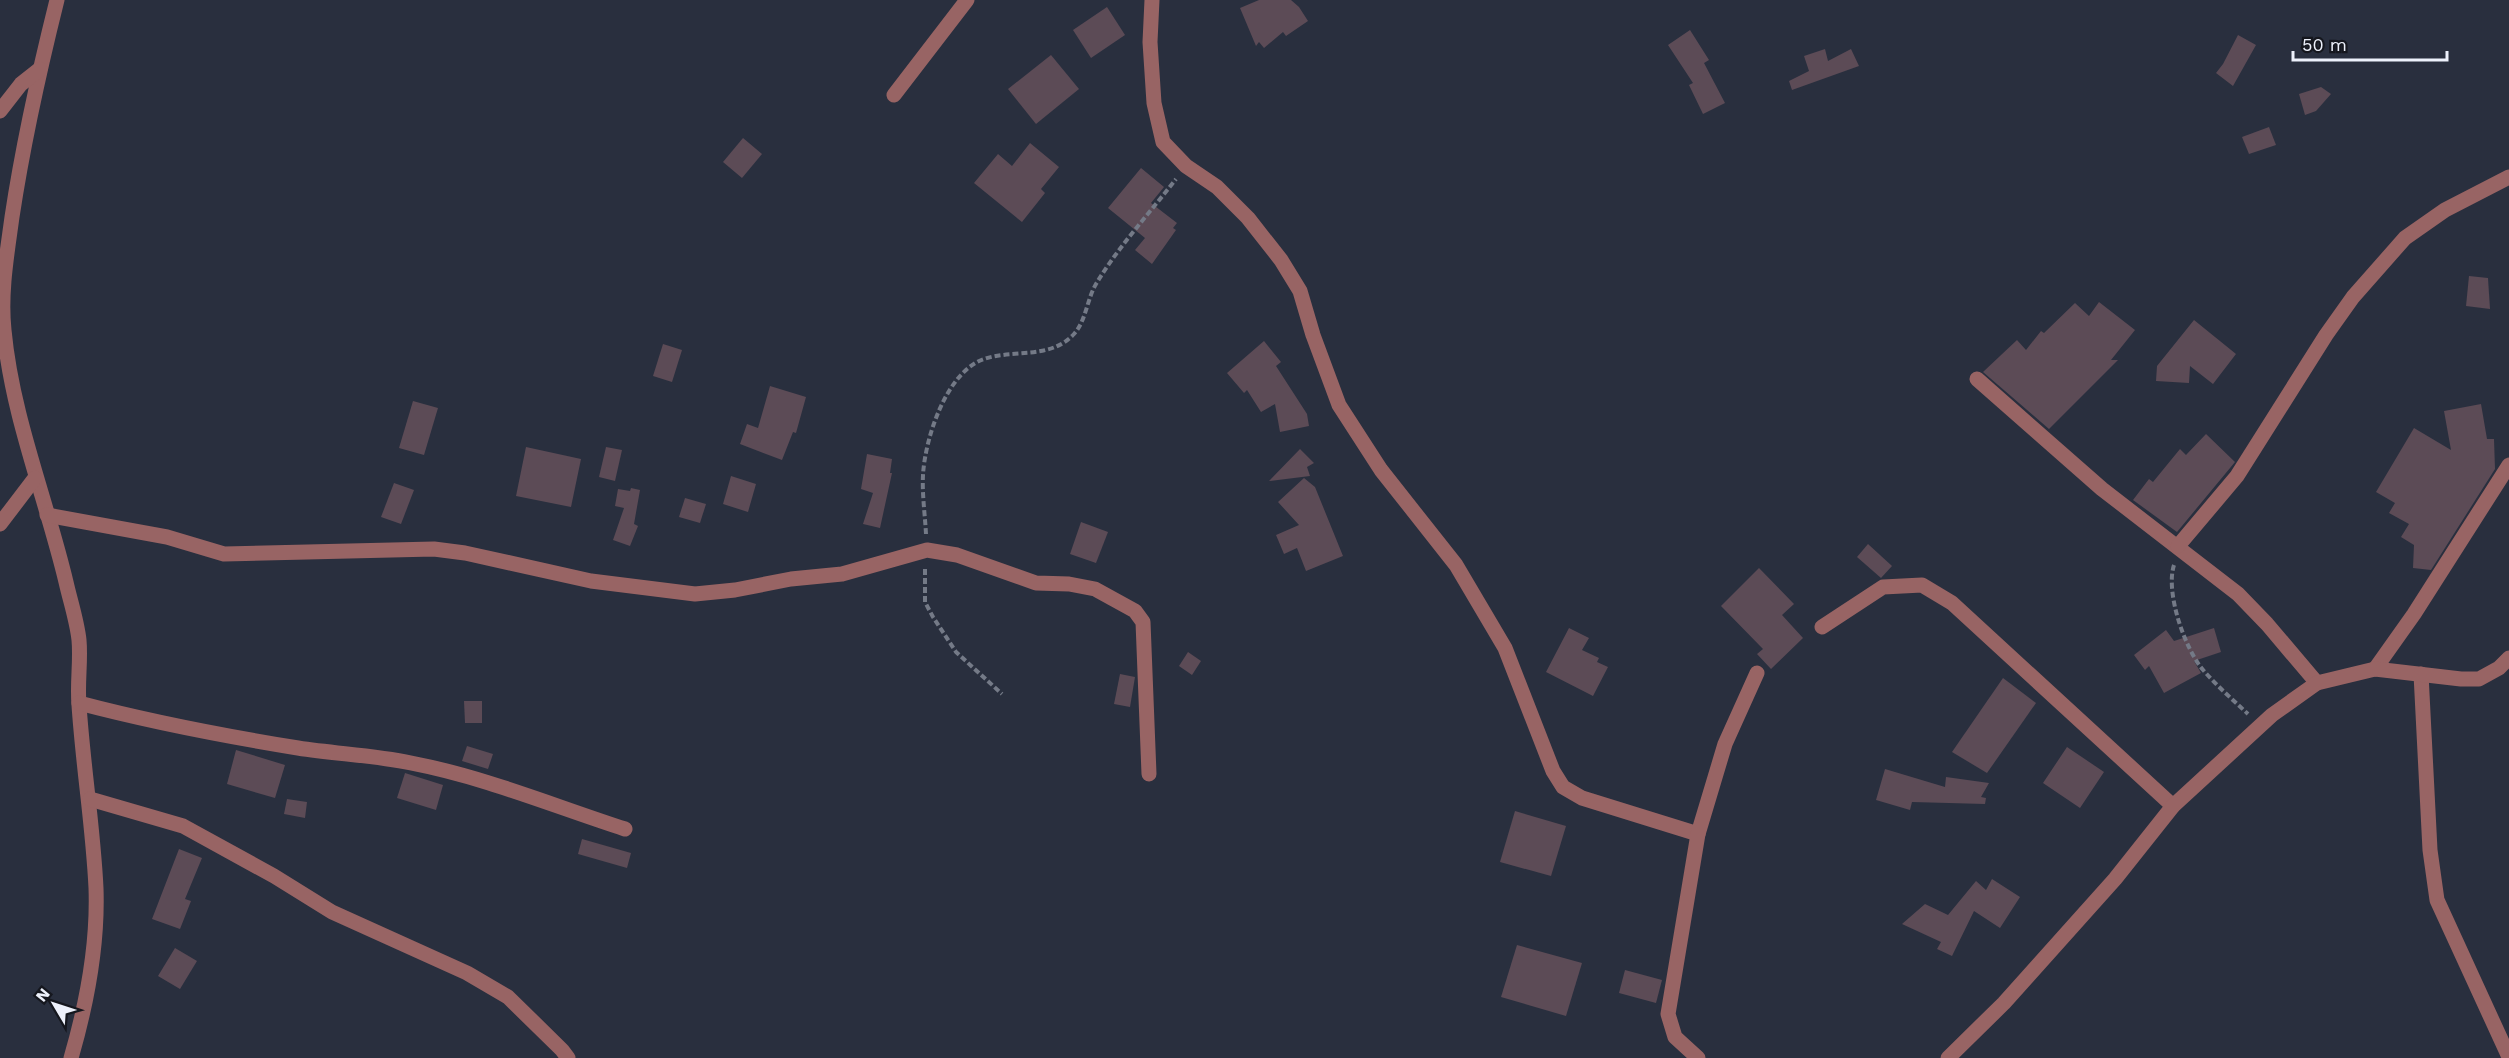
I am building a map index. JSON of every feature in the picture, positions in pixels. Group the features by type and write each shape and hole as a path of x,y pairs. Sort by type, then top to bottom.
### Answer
{"street":[{"path":"57,0 19,170 8,246 3,358 65,578 79,639 79,703 90,799 96,890 93,949 86,1003 71,1058"},
{"path":"894,95 967,0"},
{"path":"1152,0 1150,42 1154,104 1163,142 1186,166 1217,188 1248,218 1291,276 1300,291 1312,335 1339,405 1381,470 1456,565 1505,648 1553,771 1563,787 1582,798 1698,834"},
{"path":"0,111 21,84 40,69"},
{"path":"2182,549 2237,476 2326,335 2353,297 2404,238 2445,210 2509,177"},
{"path":"1977,379 2102,489 2238,594 2317,683"},
{"path":"2375,669 2420,605 2509,465"},
{"path":"0,524 35,478"},
{"path":"47,515 167,537 225,554 434,549 465,553 591,581 695,594 735,590 791,579 842,574 927,550 957,555 1036,583 1070,584 1095,589 1135,611 1143,622 1149,774"},
{"path":"1822,627 1883,587 1922,585 1952,603 2173,806"},
{"path":"1948,1058 2004,1003 2099,897 2173,806 2272,715 2317,683 2375,669 2479,679 2499,668 2509,658"},
{"path":"1698,1058 1675,1037 1668,1014 1698,834 1725,744 1757,673"},
{"path":"2421,674 2430,850 2437,900 2509,1057"},
{"path":"79,703 150,722 301,748 357,753 445,770 625,829"},
{"path":"90,799 183,826 264,870 332,912 467,973 508,997 568,1058"}],"path":[{"path":"1002,694 956,652 925,602 927,550 923,474 934,423 946,394 967,368 984,359 1047,350 1063,343 1075,333 1094,287 1108,265 1186,166"},
{"path":"2182,549 2173,566 2171,582 2178,624 2202,669 2261,727"}],"building":[{"path":"1259,0 1291,0 1299,7 1308,21 1286,36 1283,32 1264,48 1259,42 1256,46 1240,8"},
{"path":"1107,7 1125,35 1091,58 1073,30"},
{"path":"1690,30 1709,60 1704,63 1725,103 1703,114 1689,85 1693,83 1668,45"},
{"path":"2238,35 2256,45 2233,86 2216,73"},
{"path":"1825,49 1828,61 1851,49 1859,66 1792,90 1789,81 1809,71 1804,56"},
{"path":"1051,55 1079,89 1036,124 1008,89"},
{"path":"2321,87 2331,94 2316,111 2305,115 2299,94"},
{"path":"2269,127 2276,145 2249,154 2242,137"},
{"path":"743,138 762,154 742,178 723,162"},
{"path":"1030,143 1059,167 1041,189 1045,193 1022,222 974,183 998,154 1012,166"},
{"path":"1141,168 1164,187 1151,203 1177,223 1173,228 1176,230 1152,264 1135,250 1145,238 1108,208"},
{"path":"2469,276 2488,278 2490,309 2466,306"},
{"path":"2099,302 2135,330 2111,360 2118,360 2049,429 1983,372 2017,340 2026,350 2041,331 2044,333 2075,303 2089,316"},
{"path":"2194,320 2236,354 2213,384 2190,366 2189,383 2156,381 2157,366"},
{"path":"1264,341 1281,362 1276,366 1307,414 1309,426 1280,432 1275,404 1261,412 1247,390 1244,393 1227,373"},
{"path":"663,344 682,350 672,382 653,376"},
{"path":"770,386 806,397 796,433 793,432 782,460 740,444 747,424 758,428"},
{"path":"413,401 438,408 424,455 399,448"},
{"path":"2481,404 2487,439 2494,439 2495,469 2431,570 2413,568 2414,545 2401,537 2409,524 2389,513 2395,503 2376,492 2414,428 2451,450 2444,411"},
{"path":"2206,434 2235,462 2177,532 2133,500 2149,479 2153,482 2180,449 2186,455"},
{"path":"526,447 581,459 571,507 516,496"},
{"path":"606,447 622,450 615,481 599,477"},
{"path":"1300,449 1314,463 1307,467 1310,476 1269,481"},
{"path":"867,454 892,459 890,473 892,473 880,528 863,524 873,493 861,489"},
{"path":"731,476 756,484 748,512 723,504"},
{"path":"1304,478 1315,487 1343,556 1306,571 1297,548 1284,554 1276,535 1299,525 1278,502"},
{"path":"394,483 414,490 401,524 381,517"},
{"path":"631,488 640,490 634,524 638,526 630,546 613,540 624,508 615,506 618,489 630,491"},
{"path":"685,498 706,504 700,523 679,517"},
{"path":"1081,522 1108,532 1096,563 1070,554"},
{"path":"1868,544 1892,566 1881,578 1857,557"},
{"path":"1759,568 1794,604 1782,615 1803,638 1771,669 1757,654 1763,649 1721,606"},
{"path":"1569,628 1589,638 1582,650 1599,658 1597,662 1608,667 1593,696 1546,672"},
{"path":"2214,628 2221,652 2194,661 2201,673 2164,693 2149,666 2145,670 2134,655 2166,630 2174,641"},
{"path":"1188,652 1201,661 1192,675 1179,666"},
{"path":"1120,674 1135,677 1130,707 1114,704"},
{"path":"2003,678 2036,703 1987,773 1952,752"},
{"path":"464,701 482,701 482,723 465,723"},
{"path":"467,746 493,754 488,769 462,761"},
{"path":"2067,747 2104,772 2080,808 2043,783"},
{"path":"236,750 285,765 275,798 227,784"},
{"path":"1885,769 1945,787 1946,777 1989,783 1981,797 1986,798 1985,804 1912,802 1910,810 1876,800"},
{"path":"405,773 443,785 436,810 397,798"},
{"path":"287,799 307,802 305,818 284,814"},
{"path":"1515,811 1566,826 1551,876 1500,862"},
{"path":"582,839 631,853 627,868 578,854"},
{"path":"179,849 202,858 185,899 191,901 180,929 152,919"},
{"path":"1992,879 2020,897 2000,928 1974,911 1952,956 1937,949 1941,942 1902,924 1925,904 1948,915 1976,881 1986,890"},
{"path":"1517,945 1582,963 1566,1016 1501,997"},
{"path":"175,948 197,961 180,989 158,976"},
{"path":"1625,970 1662,980 1656,1003 1619,993"}]}
